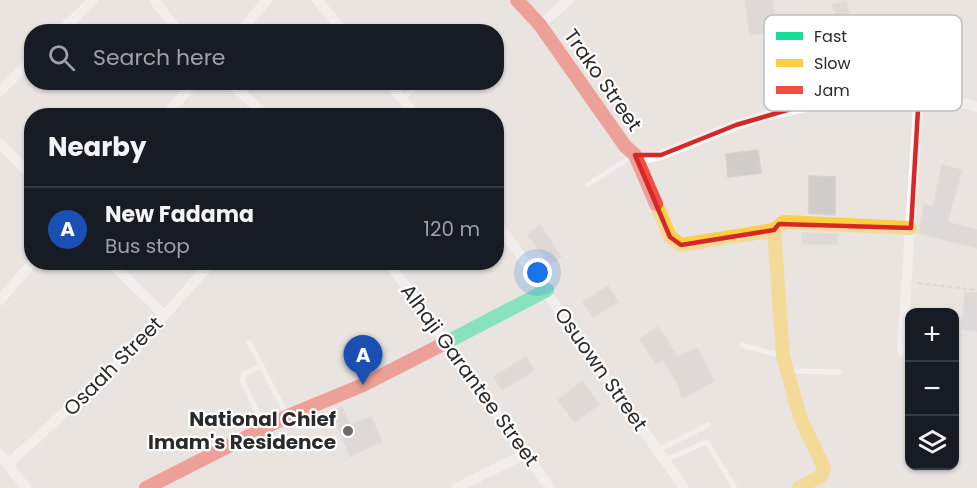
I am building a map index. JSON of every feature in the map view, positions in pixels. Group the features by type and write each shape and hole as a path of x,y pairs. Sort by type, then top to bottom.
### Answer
{"street":[{"path":"68,24 93,0"},
{"path":"154,0 173,24"},
{"path":"247,24 267,0"},
{"path":"317,0 337,24"},
{"name":"Trako Street","path":"517,0 540,25 625,146 635,155 670,237 675,242 681,245 774,230"},
{"path":"540,25 569,0"},
{"path":"0,91 24,68"},
{"path":"172,108 188,90"},
{"path":"238,90 258,108"},
{"path":"396,90 410,108"},
{"path":"962,103 977,107"},
{"path":"635,155 648,158 661,155 736,125 784,111"},
{"path":"902,351 918,111"},
{"path":"0,144 24,168"},
{"path":"800,488 820,476 824,468 800,417 786,371 774,230 784,222 911,228"},
{"name":"Osuown Street","path":"504,232 684,488"},
{"path":"0,300 26,270"},
{"path":"118,270 164,315"},
{"name":"Osaah Street","path":"8,464 109,373 205,270"},
{"name":"Alhaji Garantee Street","path":"394,270 448,342 550,488"},
{"path":"146,488 288,416 363,385 547,290"},
{"path":"456,488 527,453"},
{"path":"0,454 26,488"}],"lane":[{"path":"403,98 412,90"},
{"path":"587,185 635,155"},
{"path":"249,342 288,416"},
{"path":"742,345 783,356"},
{"path":"262,364 244,374 242,381 265,428"},
{"path":"786,371 840,372"},
{"path":"657,450 708,425"},
{"path":"665,460 707,442 735,488"}],"path":[{"path":"907,281 977,290"}],"highlighted area":[{"path":"919,92 911,228 779,224 774,230 681,245 670,237 635,155 661,155 736,125 805,105"}],"building":[{"path":"745,0 772,0 774,15 764,15 764,33 750,35"},
{"path":"846,1 850,15 836,15 833,5"},
{"path":"758,150 761,173 728,177 726,154"},
{"path":"942,165 962,170 947,222 977,230 977,248 919,233 924,205 933,207"},
{"path":"809,176 835,177 835,215 809,213"},
{"path":"540,225 561,257 551,264 528,235"},
{"path":"802,233 837,234 837,244 803,244"},
{"path":"608,286 618,302 593,317 583,302"},
{"path":"965,292 977,293 977,331 962,329"},
{"path":"658,327 678,357 697,348 714,381 682,398 678,384 663,359 656,364 640,339"},
{"path":"526,357 534,370 502,390 494,377"},
{"path":"582,382 599,404 575,422 558,400"},
{"name":"National Chief Imam's Residence","path":"342,407 350,425 371,417 382,442 350,456 332,412"}],"traffic: fast":[{"path":"447,342 547,290"}],"traffic: slow":[{"path":"656,204 670,237 681,245 774,230"},
{"path":"799,488 821,476 824,468 800,417 783,356 774,230 784,222 911,228"}],"traffic: jam":[{"path":"517,0 540,25 625,146 635,155 656,204"},
{"path":"146,488 288,416 363,385 447,342"}],"place":[{"name":"New Fadama","path":"363,385"},
{"name":"National Chief Imam's Residence","path":"348,431"}]}
